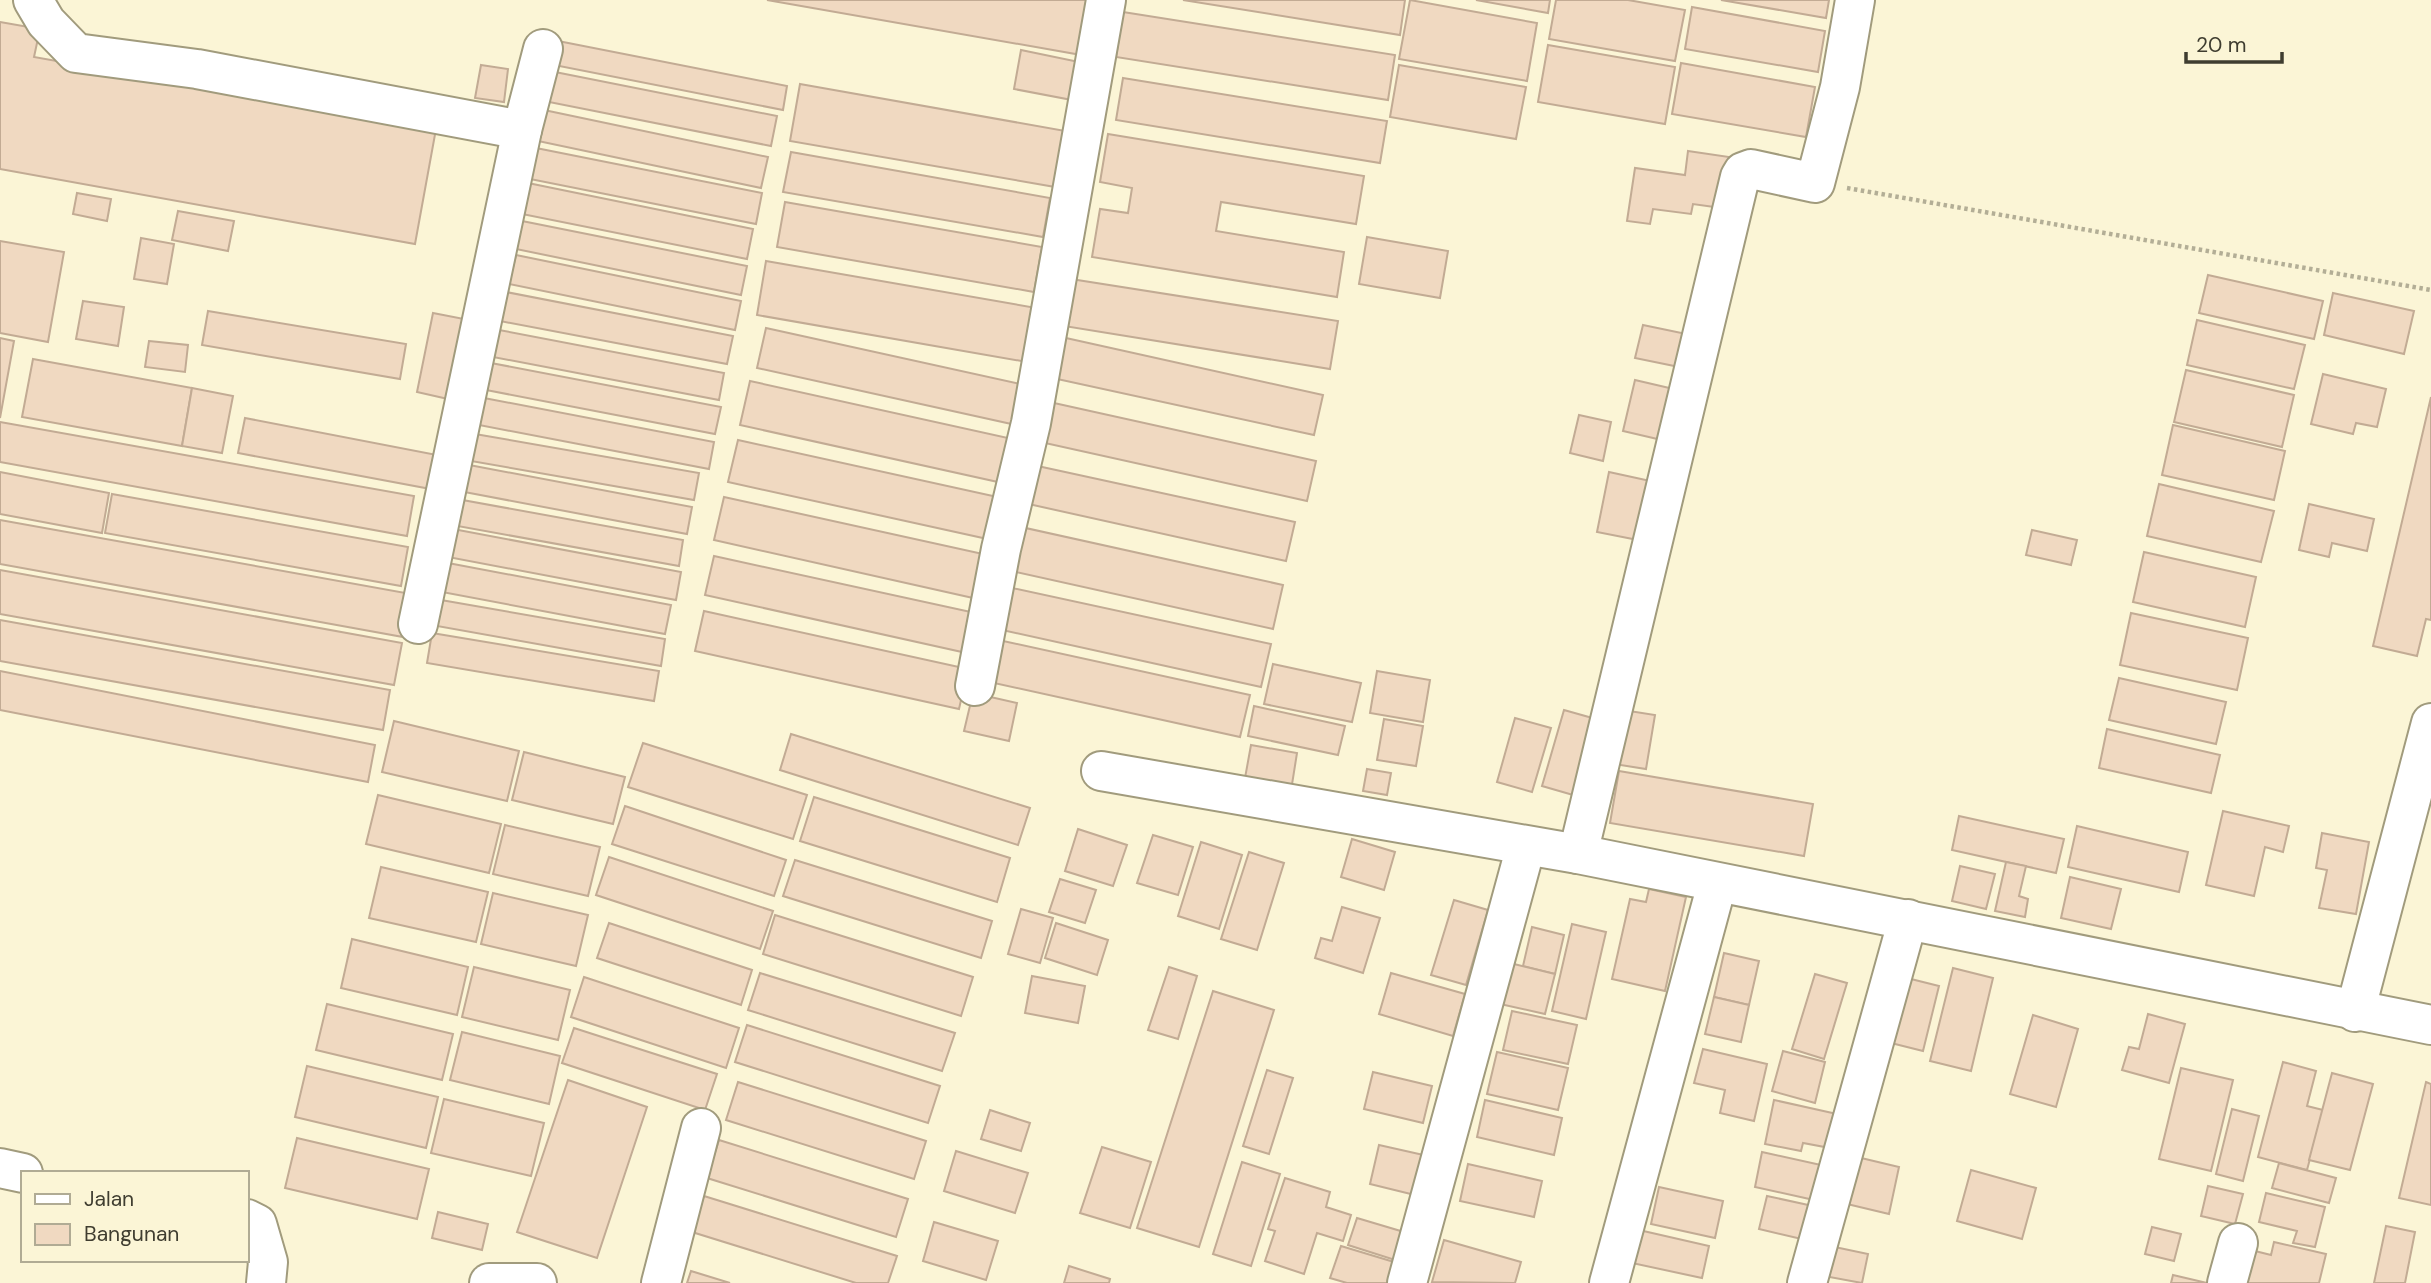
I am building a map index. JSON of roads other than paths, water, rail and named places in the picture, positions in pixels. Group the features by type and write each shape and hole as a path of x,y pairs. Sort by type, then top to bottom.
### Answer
{"street":[{"path":"33,0 46,22 76,53 197,69 522,130"},
{"path":"975,686 1001,549 1031,423 1106,0"},
{"path":"1578,854 1740,177 1743,172 1751,169 1815,183 1840,87 1855,0"},
{"path":"418,624 522,130 543,49"},
{"path":"2356,1012 2431,723"},
{"path":"1101,771 1578,854 2431,1025"},
{"path":"1407,1283 1526,846"},
{"path":"1609,1283 1717,884"},
{"path":"1807,1283 1908,919"},
{"path":"661,1283 701,1128"},
{"path":"0,1168 21,1173"},
{"path":"248,1219 257,1223 268,1262 265,1283"},
{"path":"2227,1283 2238,1242"},
{"path":"489,1283 537,1283"}]}
